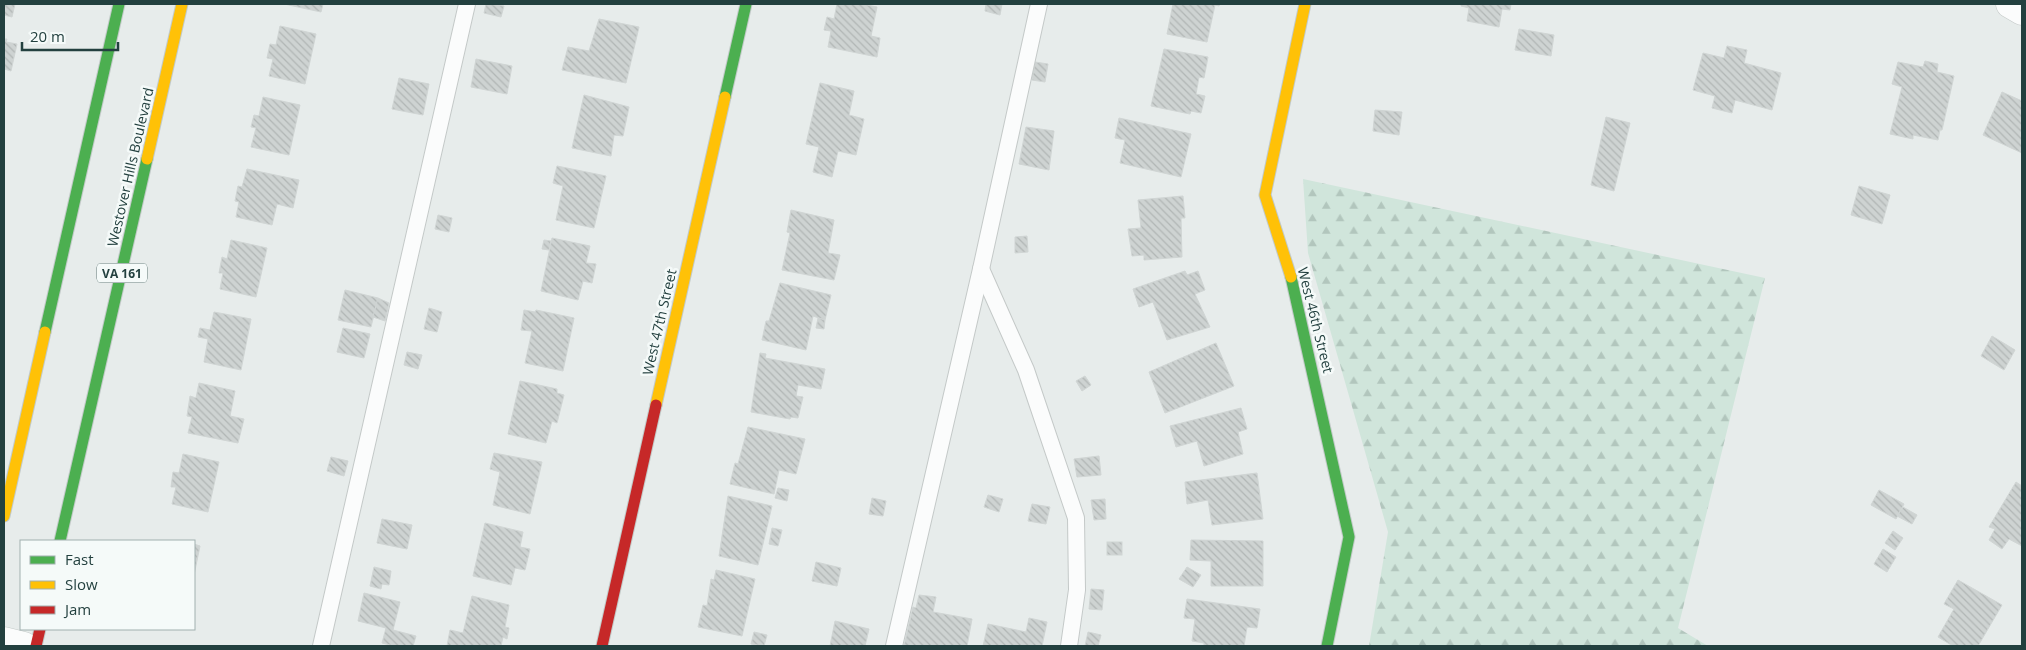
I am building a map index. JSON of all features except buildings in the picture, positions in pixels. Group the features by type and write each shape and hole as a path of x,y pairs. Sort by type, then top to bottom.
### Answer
{"street":[{"path":"4,516 119,4"},
{"name":"Westover Hills Boulevard","path":"60,540 182,4"},
{"name":"West 47th Street","path":"602,646 746,4"},
{"name":"West 46th Street","path":"1305,4 1265,195 1297,295 1349,537 1327,646"},
{"path":"2010,4 2022,11"},
{"path":"36,646 40,630"},
{"path":"4,641 24,646"}],"lane":[{"path":"321,646 467,4"},
{"path":"894,646 981,269 1039,4"},
{"path":"981,269 1026,370 1076,518 1077,590 1068,646"}],"green space":[{"path":"1303,179 1765,278 1678,628 1708,646 1369,646 1388,532 1308,253"}],"traffic: fast":[{"path":"45,332 119,4"},
{"path":"725,97 746,4"},
{"path":"60,540 147,159"},
{"path":"1291,277 1349,537 1327,646"}],"traffic: slow":[{"path":"147,159 182,4"},
{"path":"1291,277 1265,195 1305,4"},
{"path":"656,405 725,97"},
{"path":"4,516 45,332"}],"traffic: jam":[{"path":"602,646 656,405"},
{"path":"36,646 40,630"}]}
